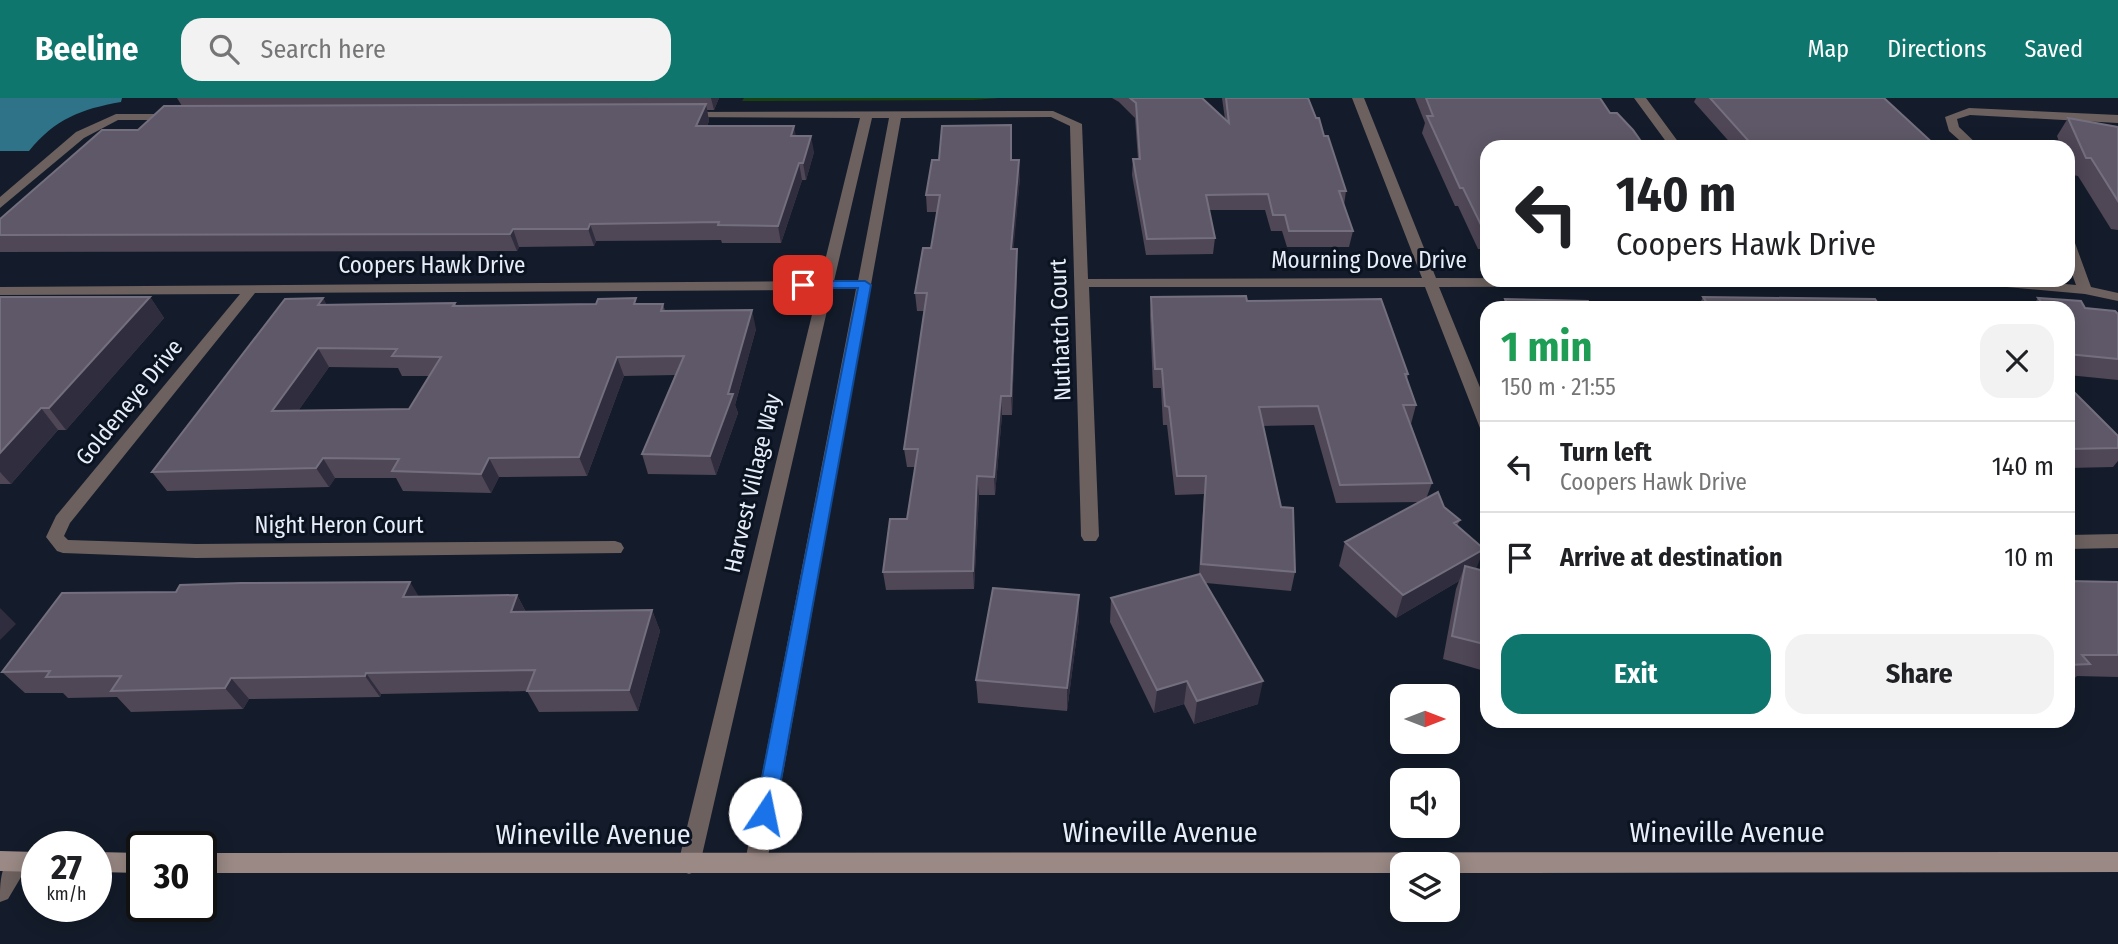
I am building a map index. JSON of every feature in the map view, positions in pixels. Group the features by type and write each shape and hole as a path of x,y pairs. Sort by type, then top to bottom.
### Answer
{"main road":[{"name":"Wineville Avenue","path":"217,863 2118,862"}],"street":[{"path":"1358,98 1480,408"},
{"path":"1640,98 1671,140"},
{"path":"1966,140 1953,128 1951,117 1969,111 2118,119"},
{"name":"Harvest Village Way","path":"689,864 867,114"},
{"path":"672,115 897,114 756,862"},
{"name":"Nuthatch Court","path":"897,114 1053,114 1076,124 1090,536"},
{"path":"0,204 80,135 116,117 185,117"},
{"path":"2075,262 2085,290"},
{"name":"Mourning Dove Drive","path":"1082,283 1480,282"},
{"name":"Coopers Hawk Drive","path":"0,291 865,285"},
{"name":"Mourning Dove Drive","path":"2052,287 2118,297"},
{"name":"Goldeneye Drive","path":"63,546 55,537 62,520 251,289"},
{"path":"2075,542 2118,541"},
{"name":"Night Heron Court","path":"63,546 196,551 615,548"},
{"path":"0,891 19,862"}],"green space":[{"path":"744,98 999,98 742,101"}],"water":[{"path":"0,98 122,98 121,102 81,112 59,123 29,151 0,151"}],"building":[{"path":"1130,98 1202,98 1229,123 1226,98 1308,98 1316,118 1319,118 1324,136 1328,136 1346,191 1339,191 1353,231 1289,231 1285,215 1273,215 1268,194 1206,195 1215,238 1147,239 1133,159 1140,159 1136,103"},
{"path":"1426,98 1600,98 1610,113 1617,113 1640,140 1480,140 1480,223 1463,188 1460,188 1427,116 1433,116"},
{"path":"1710,98 1884,98 1929,140 1748,140"},
{"path":"706,104 696,126 794,126 791,136 811,136 778,226 718,225 719,222 590,224 588,229 513,229 510,234 0,235 0,219 102,130 138,130 164,106"},
{"path":"2068,118 2118,127 2118,201 2091,158 2086,158"},
{"path":"1011,125 1011,160 1019,160 1011,249 1017,249 1011,396 1001,396 994,477 977,476 973,571 883,572 890,519 907,519 918,449 904,449 927,293 915,293 923,248 931,248 940,195 926,195 932,160 939,160 942,126"},
{"path":"1246,296 1247,301 1381,299 1408,374 1405,374 1416,405 1403,405 1432,483 1340,485 1318,406 1259,407 1281,507 1293,508 1295,572 1201,564 1206,476 1177,476 1169,407 1165,406 1162,369 1155,369 1151,297"},
{"path":"0,297 150,297 49,408 41,408 0,453"},
{"path":"1703,297 1876,301 1706,301"},
{"path":"323,298 318,305 455,303 453,306 596,304 598,299 636,298 634,304 663,304 661,311 752,310 728,394 733,394 710,456 642,454 684,356 617,357 579,457 489,458 481,474 392,471 399,459 323,458 316,468 152,472 285,299","holes":["318,348 397,349 392,356 441,357 409,409 272,411"]},
{"path":"2038,298 2081,301 2085,308 2115,311 2118,314 2118,359 2075,355 2075,301 2040,301"},
{"path":"1505,299 1588,301 1506,301"},
{"path":"2075,393 2118,436 2118,448 2075,449"},
{"path":"1438,492 1444,507 1460,520 1454,523 1480,546 1480,551 1403,595 1345,542"},
{"path":"1465,566 1480,570 1480,643 1452,636"},
{"path":"1200,574 1263,681 1197,701 1187,681 1157,690 1111,598"},
{"path":"2075,581 2118,582 2118,655 2082,655 2090,664 2075,665"},
{"path":"410,582 403,597 517,595 511,612 652,610 629,690 527,691 535,670 231,678 225,688 111,691 121,676 46,677 50,671 2,672 62,593 176,592 180,585 241,583"},
{"path":"993,588 1079,595 1067,688 976,680"}],"route":[{"path":"765,813 865,285 803,285"}]}
